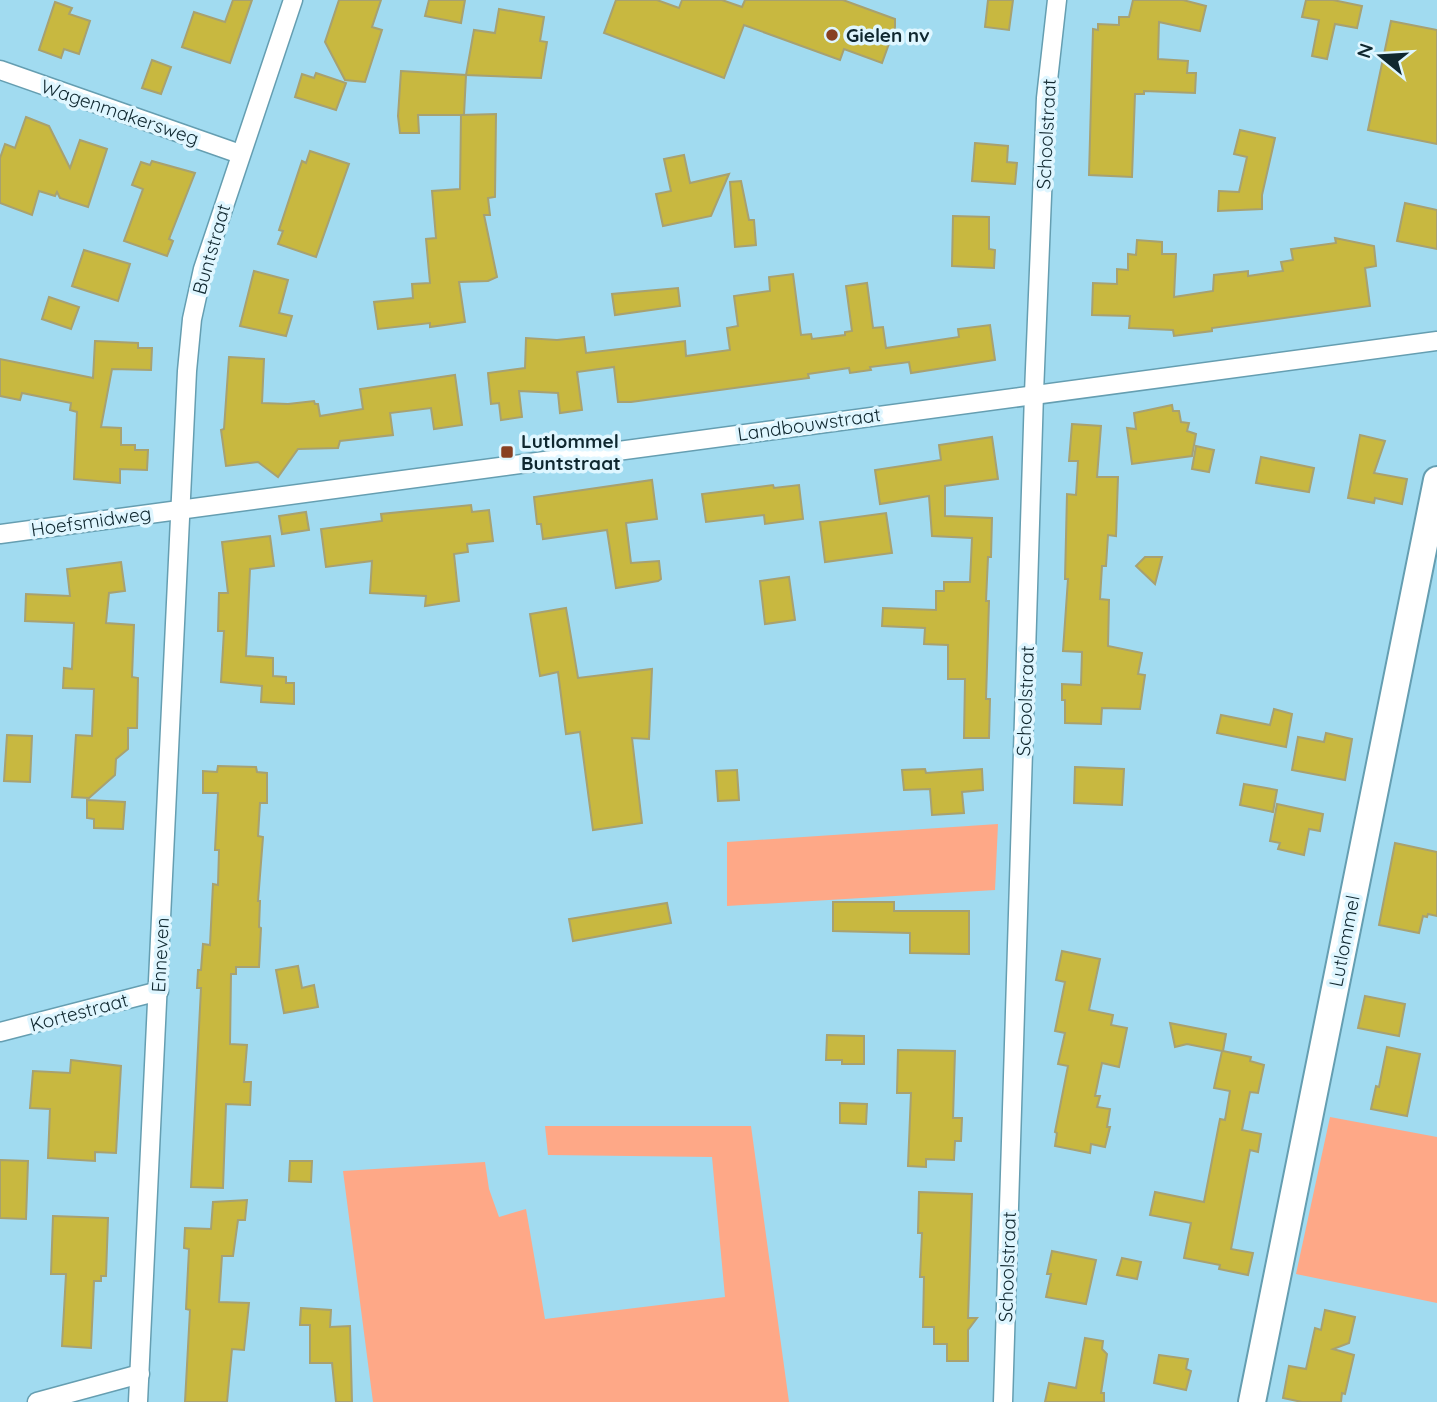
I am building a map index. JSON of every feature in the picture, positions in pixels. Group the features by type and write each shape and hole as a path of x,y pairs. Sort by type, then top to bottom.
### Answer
{"main road":[{"name":"Lutlommel","path":"1252,1402 1437,480"}],"street":[{"name":"Buntstraat","path":"182,508 187,371 192,319 203,269 293,0"},
{"name":"Schoolstraat","path":"1003,1402 1034,393 1046,98 1056,0"},
{"name":"Wagenmakersweg","path":"0,70 240,154"},
{"name":"Landbouwstraat","path":"182,508 1437,341"},
{"name":"Hoefsmidweg","path":"0,534 182,508"},
{"name":"Enneven","path":"138,1402 182,508"},
{"name":"Kortestraat","path":"0,1032 159,991"},
{"path":"37,1402 140,1374"}],"shaded area":[{"path":"998,824 995,890 727,906 727,842"},
{"path":"1330,1117 1437,1137 1437,1303 1296,1274"},
{"path":"545,1126 751,1126 789,1402 373,1402 343,1171 485,1162 489,1189 499,1217 526,1209 545,1319 725,1297 712,1157 548,1155"}],"building":[{"path":"233,0 252,0 230,63 182,47 194,12 225,22"},
{"path":"339,0 381,0 372,27 382,30 365,82 345,80 325,42"},
{"path":"429,0 465,0 461,23 425,16"},
{"path":"616,0 657,0 679,8 682,0 722,0 742,7 745,0 843,0 895,19 895,27 882,63 844,49 840,60 744,25 724,78 604,33"},
{"path":"988,0 1013,0 1009,30 985,27"},
{"path":"1133,0 1183,0 1206,6 1200,31 1159,22 1158,59 1188,61 1187,73 1196,73 1195,93 1144,91 1144,94 1135,94 1132,177 1089,175 1093,29 1098,30 1098,24 1119,25 1119,17 1129,17"},
{"path":"1306,0 1333,0 1362,6 1357,28 1335,24 1327,59 1312,56 1319,20 1302,17"},
{"path":"55,2 72,8 69,14 90,21 79,54 64,49 61,58 39,50"},
{"path":"499,9 544,17 540,41 547,42 541,78 466,75 474,30 495,33"},
{"path":"1391,21 1437,30 1437,144 1368,130"},
{"path":"152,60 171,67 161,94 142,88"},
{"path":"401,71 466,75 464,115 418,115 419,133 400,133 398,116"},
{"path":"316,73 346,83 336,110 295,97 302,74 314,78"},
{"path":"496,114 495,197 488,198 490,215 484,215 497,277 488,281 459,282 465,322 430,327 430,323 378,329 374,302 413,298 412,284 430,283 426,239 436,238 432,191 460,189 461,115"},
{"path":"26,117 49,126 70,168 80,140 107,149 88,207 60,198 57,192 55,196 39,191 32,215 0,203 0,158 5,144 15,148"},
{"path":"1240,130 1275,138 1262,195 1262,209 1218,211 1219,191 1239,192 1247,157 1234,154"},
{"path":"975,143 1008,146 1007,162 1017,163 1015,184 972,181"},
{"path":"310,151 349,164 316,257 278,244 283,231 279,230 302,161 306,163"},
{"path":"684,155 690,183 729,174 711,216 663,226 656,194 671,191 664,159"},
{"path":"152,161 195,173 169,239 173,241 167,256 124,241 143,189 132,185 141,162 150,165"},
{"path":"741,181 749,220 754,220 756,245 735,247 730,182"},
{"path":"1405,203 1437,210 1437,249 1397,241"},
{"path":"953,216 989,217 989,249 995,250 994,268 952,266"},
{"path":"1335,238 1374,246 1376,266 1365,268 1370,306 1212,328 1212,331 1174,336 1173,330 1129,328 1130,316 1092,315 1093,283 1117,284 1117,269 1128,270 1128,254 1136,255 1137,240 1162,242 1162,254 1176,254 1174,297 1213,291 1214,275 1248,271 1248,276 1283,271 1281,262 1293,260 1291,249 1336,243"},
{"path":"84,250 130,264 118,301 72,286"},
{"path":"254,271 288,280 279,313 292,316 286,336 240,326"},
{"path":"793,274 801,335 811,334 812,339 845,335 845,332 852,331 846,286 867,283 873,328 883,327 886,348 959,337 958,329 990,325 995,360 911,373 909,362 870,367 871,370 850,373 849,368 808,374 809,378 631,402 618,402 614,367 577,372 582,410 560,413 558,393 519,391 522,417 501,420 499,403 491,404 488,373 525,368 526,338 557,340 584,337 586,353 685,341 686,356 730,350 727,328 738,326 734,296 770,291 769,277"},
{"path":"678,288 680,306 615,315 612,294"},
{"path":"49,297 79,307 71,329 42,319"},
{"path":"95,341 138,343 138,348 152,348 151,370 112,369 101,427 121,428 121,445 135,445 135,450 148,450 147,470 120,469 120,483 74,479 77,412 70,410 71,403 22,393 20,400 0,396 0,359 93,378"},
{"path":"229,357 264,359 262,403 314,401 318,404 320,416 363,409 360,389 455,375 462,425 434,429 431,408 390,413 393,435 340,441 338,448 298,449 278,477 258,462 226,466 221,430 224,429"},
{"path":"1172,405 1173,411 1179,411 1181,422 1189,423 1187,431 1196,434 1192,456 1132,464 1127,428 1136,429 1134,413"},
{"path":"1072,424 1101,426 1097,477 1118,477 1116,536 1108,535 1106,566 1102,566 1100,599 1109,600 1108,646 1142,653 1138,674 1145,675 1140,709 1102,708 1101,724 1065,723 1065,700 1062,700 1062,684 1081,685 1082,652 1063,651 1068,579 1065,579 1067,494 1076,495 1078,461 1069,461"},
{"path":"1360,435 1385,441 1374,473 1407,479 1402,504 1375,498 1374,503 1348,498"},
{"path":"992,437 998,479 945,486 945,516 992,518 986,601 989,601 986,699 990,699 989,738 964,738 965,679 948,679 948,645 924,644 925,628 882,626 883,608 936,610 936,591 944,591 944,582 970,582 972,538 932,536 929,496 880,504 875,470 941,460 939,445"},
{"path":"1196,446 1214,450 1209,472 1192,469"},
{"path":"1261,457 1314,468 1309,492 1256,483"},
{"path":"652,480 657,519 626,523 631,563 659,561 661,579 658,581 616,588 607,530 543,539 541,524 537,524 534,497"},
{"path":"773,485 774,488 799,485 803,519 765,524 764,515 706,522 702,494"},
{"path":"471,505 472,512 489,510 493,541 467,544 468,552 454,554 459,601 425,606 426,596 370,593 372,561 326,567 321,529 382,521 381,514"},
{"path":"306,512 309,530 282,534 279,516"},
{"path":"886,513 892,553 825,562 820,522"},
{"path":"270,536 274,566 250,569 246,656 273,658 273,676 286,677 286,683 294,683 294,704 261,702 262,686 221,682 224,631 218,631 219,593 228,593 222,542"},
{"path":"1145,557 1162,557 1155,584 1136,566"},
{"path":"121,562 125,591 109,593 106,623 134,625 132,677 138,678 137,728 128,728 128,749 116,759 115,775 89,798 72,797 76,735 92,736 94,689 63,688 64,668 72,669 74,623 25,621 26,594 70,596 67,569"},
{"path":"789,577 795,620 765,624 760,581"},
{"path":"566,608 578,678 652,669 649,739 632,738 642,823 593,830 580,732 566,734 558,672 540,676 530,614"},
{"path":"1274,709 1292,714 1286,747 1217,733 1221,715 1270,725"},
{"path":"1326,733 1352,739 1345,780 1292,770 1298,737 1324,742"},
{"path":"7,735 32,736 30,782 4,781"},
{"path":"218,766 256,767 257,772 267,773 267,803 260,803 258,836 263,837 258,901 261,928 259,967 236,967 236,974 231,974 230,1044 247,1045 244,1082 251,1082 250,1105 226,1104 223,1188 191,1187 201,988 197,988 198,970 201,970 203,944 210,945 213,884 218,885 219,850 215,850 218,793 203,793 203,771 217,772"},
{"path":"1075,767 1124,769 1122,805 1074,803"},
{"path":"925,769 926,773 982,769 983,790 962,792 964,813 932,815 930,789 904,790 902,770"},
{"path":"737,770 739,800 718,801 716,771"},
{"path":"1244,784 1277,790 1273,812 1240,805"},
{"path":"87,800 125,802 123,829 94,828 94,819 87,818"},
{"path":"1277,804 1323,814 1320,831 1309,829 1304,855 1278,849 1280,843 1270,841"},
{"path":"1395,843 1437,852 1437,916 1423,916 1419,933 1379,925"},
{"path":"833,902 894,902 894,911 969,911 969,954 910,953 910,933 833,931"},
{"path":"667,903 671,923 573,941 569,919"},
{"path":"1062,951 1100,959 1089,1010 1113,1015 1111,1025 1127,1028 1119,1067 1102,1063 1095,1096 1100,1096 1097,1107 1110,1109 1107,1127 1110,1127 1105,1147 1091,1144 1090,1153 1055,1146 1055,1132 1068,1066 1058,1064 1065,1033 1055,1031 1065,982 1056,980"},
{"path":"298,966 302,988 314,985 318,1007 284,1013 276,970"},
{"path":"1365,996 1405,1004 1399,1036 1358,1028"},
{"path":"1170,1023 1226,1034 1223,1051 1251,1057 1250,1061 1264,1065 1258,1093 1250,1092 1242,1130 1261,1134 1258,1152 1250,1150 1231,1249 1253,1253 1248,1275 1219,1269 1220,1265 1184,1258 1191,1223 1150,1215 1155,1192 1204,1202 1220,1119 1225,1120 1230,1091 1214,1088 1222,1051 1187,1044 1175,1047"},
{"path":"827,1035 864,1036 864,1064 842,1064 842,1060 826,1060"},
{"path":"1387,1047 1420,1054 1407,1116 1371,1109 1376,1086 1379,1087"},
{"path":"898,1050 955,1051 953,1118 962,1118 961,1141 955,1141 954,1160 926,1159 926,1167 908,1166 911,1093 897,1093"},
{"path":"71,1060 121,1066 116,1153 95,1152 95,1161 48,1158 50,1109 30,1108 33,1071 70,1073"},
{"path":"840,1103 867,1104 866,1124 840,1123"},
{"path":"0,1160 28,1161 26,1219 0,1218"},
{"path":"290,1161 312,1161 311,1182 289,1181"},
{"path":"919,1192 972,1194 968,1318 977,1318 968,1330 968,1361 947,1361 947,1344 934,1344 934,1327 923,1327 924,1277 920,1277 922,1233 918,1233"},
{"path":"247,1200 245,1220 238,1220 233,1256 222,1256 219,1302 249,1303 244,1350 232,1349 227,1402 185,1402 190,1310 186,1309 189,1249 184,1248 185,1228 211,1229 213,1202"},
{"path":"53,1216 108,1218 106,1276 101,1276 101,1281 94,1281 91,1348 62,1346 66,1274 51,1274"},
{"path":"1052,1251 1096,1260 1086,1304 1046,1297"},
{"path":"1122,1258 1141,1262 1137,1279 1117,1275"},
{"path":"301,1308 331,1310 330,1327 350,1326 352,1402 336,1402 332,1363 310,1363 310,1325 300,1325"},
{"path":"1325,1310 1355,1317 1349,1343 1333,1349 1354,1355 1345,1394 1342,1393 1341,1402 1302,1402 1283,1398 1289,1366 1306,1369 1315,1328 1321,1330"},
{"path":"1085,1338 1103,1341 1102,1349 1107,1354 1101,1393 1104,1393 1104,1402 1045,1402 1049,1383 1076,1388"},
{"path":"1159,1355 1188,1359 1186,1369 1191,1371 1186,1390 1154,1383"}],"place":[{"name":"Gielen nv","path":"832,35"},
{"name":"Lutlommel Buntstraat","path":"507,452"}]}
